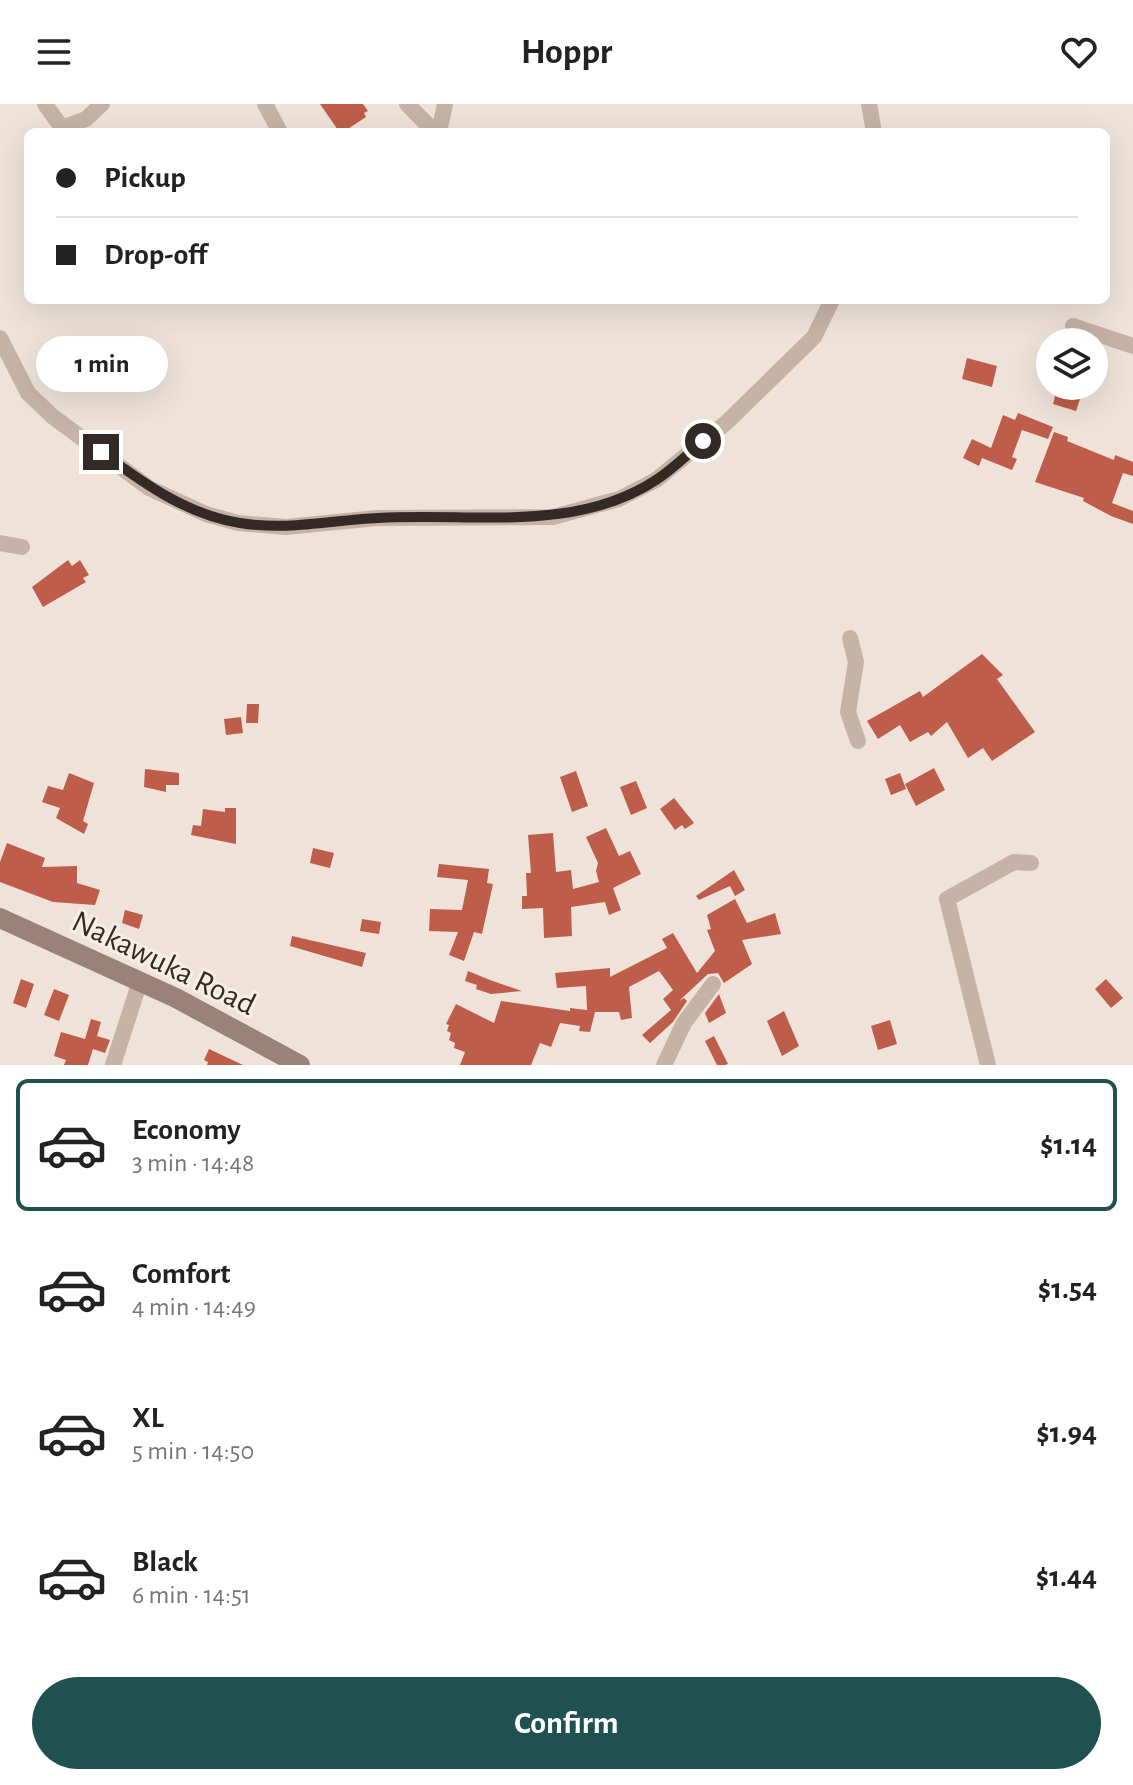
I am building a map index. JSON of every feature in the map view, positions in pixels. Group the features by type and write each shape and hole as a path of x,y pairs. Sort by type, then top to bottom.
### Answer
{"main road":[{"name":"Nakawuka Road","path":"0,918 140,981 300,1065"}],"street":[{"path":"45,104 62,128 86,119 102,104"},
{"path":"265,104 278,128"},
{"path":"407,104 433,128"},
{"path":"438,128 445,104"},
{"path":"869,104 873,128"},
{"path":"2,345 28,393 52,416 149,488 206,514 238,523 286,527 377,518 553,517 619,499 656,480 727,422 805,347 814,337 830,304"},
{"path":"1073,326 1133,346"},
{"path":"0,543 22,547"},
{"path":"850,638 856,662 848,712 858,741"},
{"path":"988,1065 947,899 1014,862 1031,863"},
{"path":"113,1065 140,981"},
{"path":"664,1065 684,1023 713,984"}],"building":[{"path":"320,104 363,104 368,111 364,113 366,117 349,128 337,128"},
{"path":"967,358 997,366 992,387 962,379"},
{"path":"1054,400 1080,400 1076,411 1053,404"},
{"path":"1018,413 1053,427 1048,439 1022,430 1012,457 1017,459 1012,470 982,458 979,466 963,458 972,439 991,448 1003,415 1015,420"},
{"path":"1054,432 1068,437 1067,441 1114,460 1115,455 1133,462 1133,476 1123,473 1112,503 1133,511 1133,524 1111,516 1083,501 1084,498 1035,482"},
{"path":"68,560 72,566 80,560 89,575 83,578 86,582 43,607 32,587"},
{"path":"982,654 1003,675 997,679 1035,732 992,761 983,748 968,758 947,722 931,736 928,732 910,742 900,725 878,739 867,721 920,691 923,697"},
{"path":"247,704 259,704 258,723 246,723"},
{"path":"241,717 243,733 226,735 224,719"},
{"path":"934,768 945,790 916,806 905,784"},
{"path":"145,769 179,773 179,785 166,785 166,792 144,787"},
{"path":"576,771 588,806 572,812 560,777"},
{"path":"69,773 94,783 83,821 88,824 84,834 56,818 60,808 42,802 48,786 63,790"},
{"path":"900,773 906,789 891,795 885,779"},
{"path":"636,781 647,808 631,815 620,787"},
{"path":"674,798 694,823 685,829 682,825 675,830 660,809"},
{"path":"225,808 236,808 236,844 191,835 193,825 201,826 203,809 225,812"},
{"path":"606,828 619,856 630,851 641,874 613,888 621,910 609,915 605,902 571,907 572,936 544,938 543,908 522,909 522,896 527,896 526,873 531,873 528,835 553,833 556,872 571,870 573,889 599,882 596,871 598,863 586,837"},
{"path":"7,843 45,858 42,867 77,866 77,883 100,890 95,905 53,902 0,882 0,862"},
{"path":"313,848 334,853 330,868 310,863"},
{"path":"439,864 489,869 487,883 493,884 482,934 474,932 464,961 449,955 458,932 429,931 430,909 462,910 468,880 437,877"},
{"path":"734,870 745,890 735,896 730,886 699,900 696,896"},
{"path":"735,899 747,923 775,913 781,934 742,940 752,964 724,983 718,973 708,974 679,1001 684,998 687,1001 673,1022 650,1043 642,1035 671,1010 663,999 673,990 659,971 629,987 632,1018 621,1020 619,1012 595,1012 590,1032 579,1031 580,1026 560,1023 551,1047 540,1043 531,1065 460,1065 465,1052 454,1048 455,1043 449,1040 451,1033 447,1031 449,1025 446,1024 456,1004 494,1023 501,1001 570,1011 570,1008 587,1010 586,986 557,988 555,973 610,968 610,977 667,948 662,939 673,933 697,973 715,951 707,930 711,929 707,915"},
{"path":"125,910 143,915 139,929 122,923"},
{"path":"362,919 381,922 379,934 360,931"},
{"path":"292,936 366,953 362,967 290,946"},
{"path":"468,971 522,991 491,994 476,989 477,985 465,981"},
{"path":"21,979 34,984 26,1008 13,1003"},
{"path":"1106,979 1123,998 1111,1008 1095,989"},
{"path":"54,989 69,995 59,1021 44,1015"},
{"path":"719,994 726,1013 709,1023 705,1013"},
{"path":"784,1011 799,1046 782,1056 767,1021"},
{"path":"91,1019 101,1022 97,1036 110,1040 105,1053 93,1049 88,1065 64,1065 66,1060 54,1056 61,1032 85,1039"},
{"path":"890,1020 897,1044 878,1050 871,1026"},
{"path":"714,1036 728,1064 717,1065 705,1041"},
{"path":"209,1049 243,1065 207,1065 208,1062 204,1060"}],"route":[{"path":"101,452 149,488 206,514 238,523 286,527 377,518 553,517 619,499 656,480 703,441"}]}
